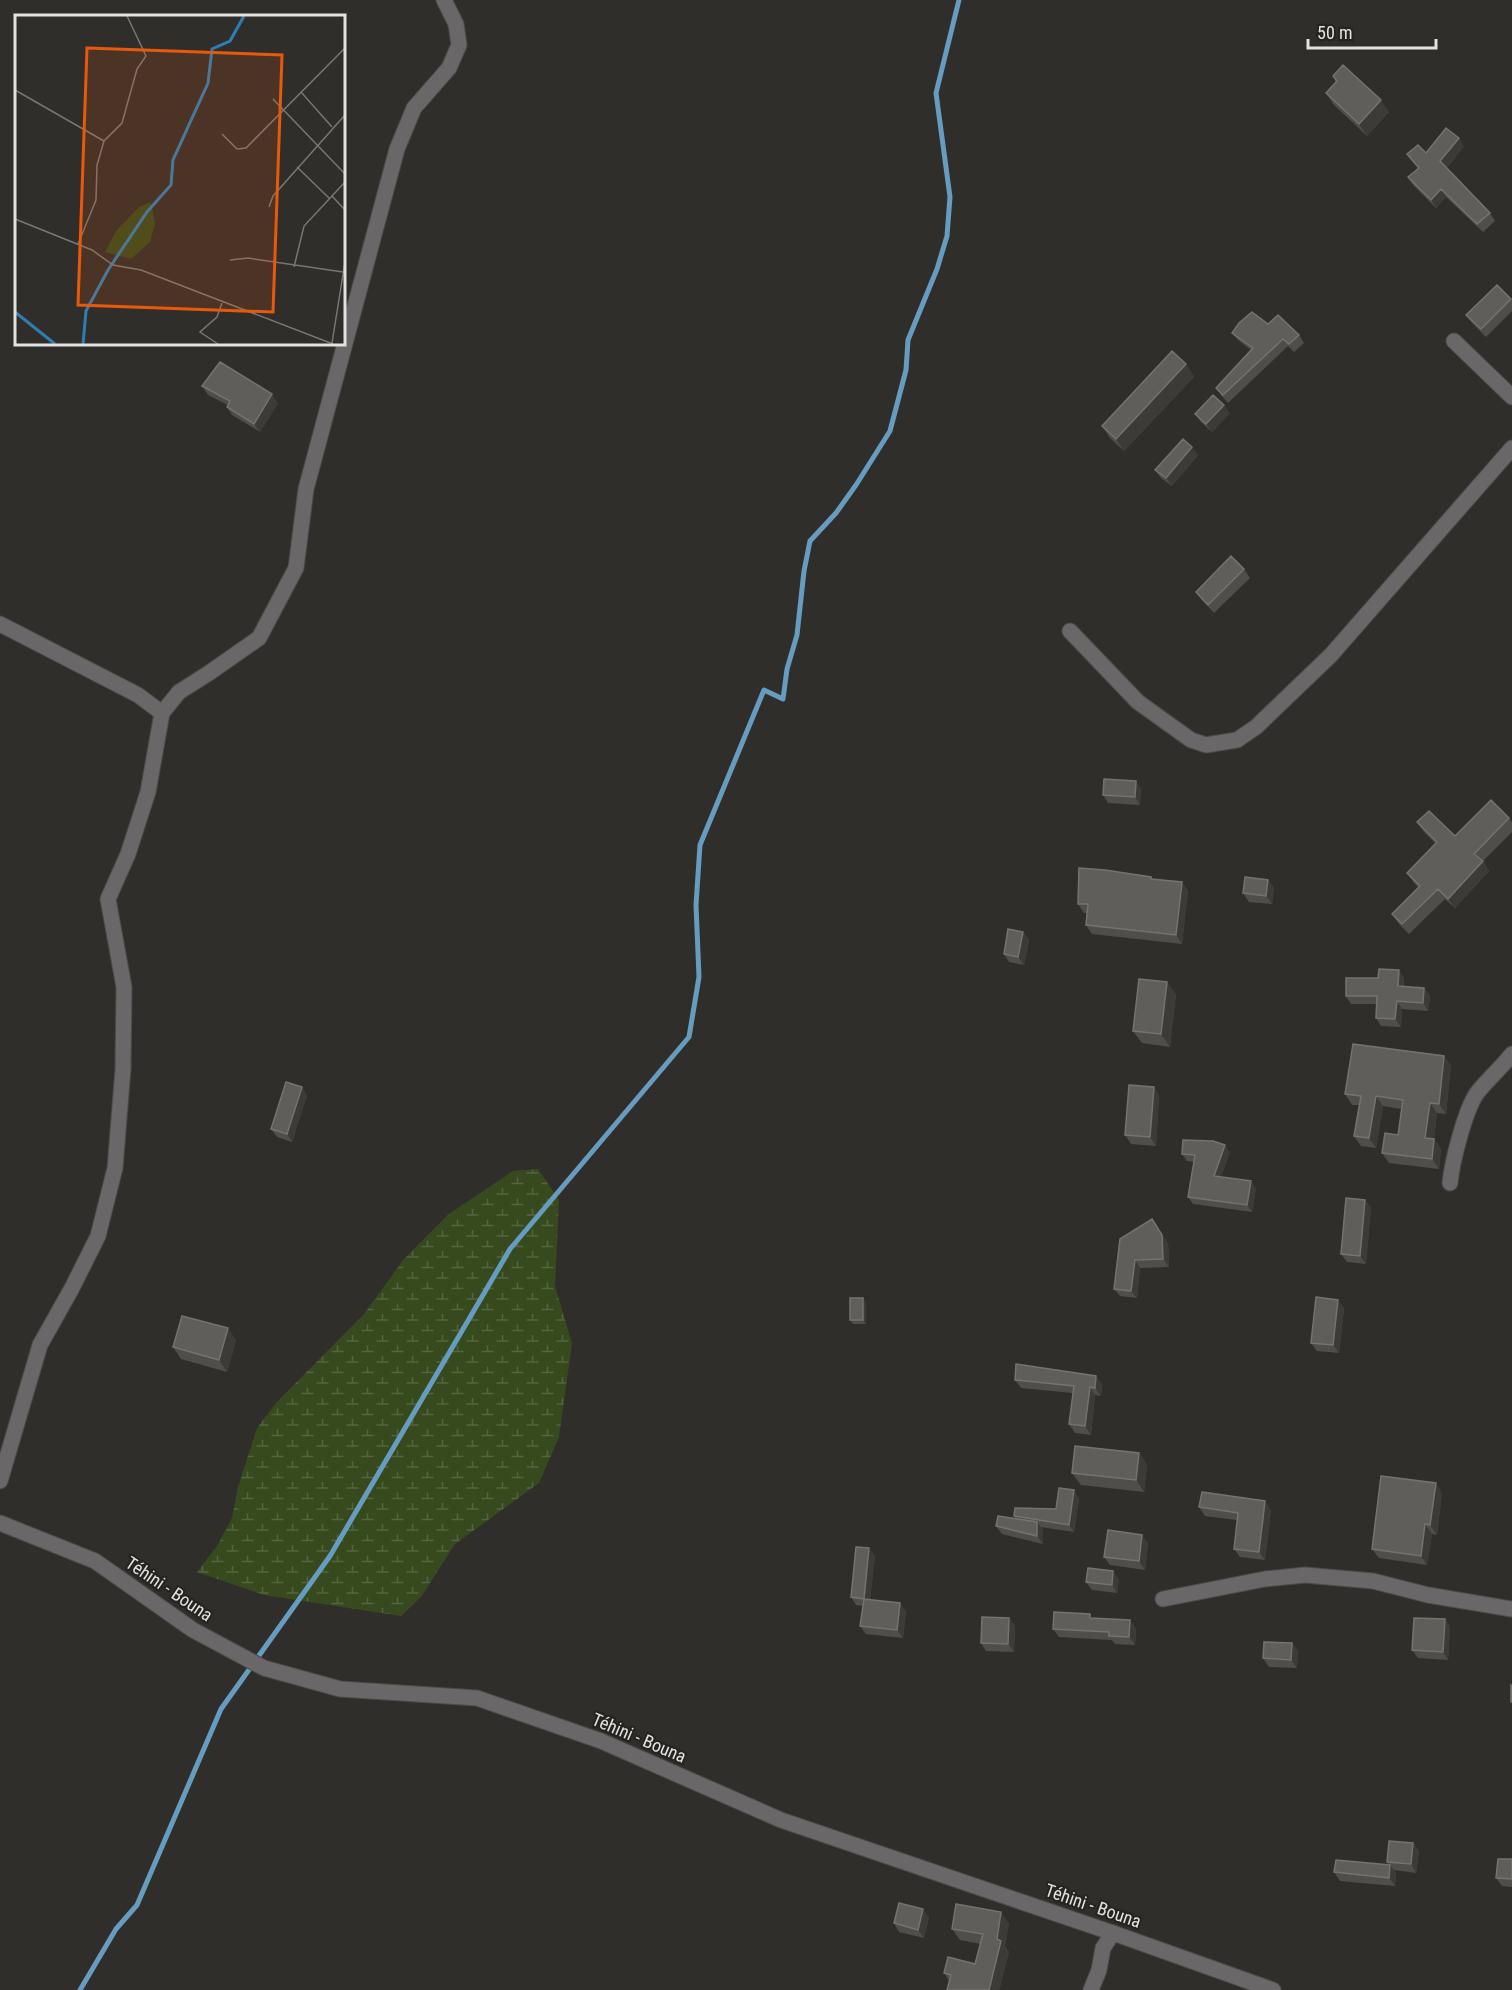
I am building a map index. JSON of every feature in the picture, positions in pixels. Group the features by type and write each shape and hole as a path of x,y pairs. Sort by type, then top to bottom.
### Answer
{"street":[{"path":"345,343 397,149 414,108 449,68 459,45 456,24 444,0"},
{"path":"1454,341 1512,397"},
{"path":"0,1481 40,1345 98,1236 114,1168 123,1069 124,987 108,899 128,854 148,792 162,713 179,692 259,638 296,568 306,489 345,345"},
{"path":"1070,631 1138,702 1191,740 1206,745 1237,740 1256,728 1331,655 1512,448"},
{"path":"0,624 138,695 162,713"},
{"path":"1450,1183 1461,1133 1476,1094 1512,1054"},
{"name":"Téhini - Bouna","path":"0,1523 95,1561 193,1630 264,1668 340,1689 477,1698 600,1741 781,1820 1273,1990"},
{"path":"1163,1599 1266,1579 1305,1575 1373,1581 1428,1595 1512,1609"},
{"path":"1091,1990 1099,1970 1103,1948 1113,1933"}],"green space":[{"path":"538,1169 559,1200 555,1286 572,1343 559,1437 539,1483 455,1544 421,1597 401,1616 264,1595 197,1572 217,1546 232,1518 238,1487 257,1428 276,1403 364,1314 404,1259 449,1214 513,1171"}],"building":[{"path":"1343,65 1381,100 1359,124 1326,93 1337,81 1333,76"},
{"path":"1446,128 1459,138 1440,161 1490,213 1477,224 1441,189 1431,200 1408,177 1419,168 1407,154 1418,145 1426,153"},
{"path":"1497,285 1511,299 1481,329 1466,315"},
{"path":"1252,312 1268,324 1278,315 1299,335 1289,344 1283,339 1223,395 1216,388 1253,348 1232,333 1239,323"},
{"path":"1172,351 1186,364 1116,439 1102,426"},
{"path":"220,362 272,394 254,424 227,407 230,401 202,386"},
{"path":"1213,395 1224,405 1206,424 1195,414"},
{"path":"1183,439 1192,447 1166,478 1155,470"},
{"path":"1231,556 1244,569 1208,605 1196,592"},
{"path":"1104,779 1136,781 1135,797 1103,795"},
{"path":"1491,800 1509,818 1474,854 1483,861 1448,899 1438,889 1402,924 1392,914 1420,886 1407,873 1437,842 1417,822 1429,811 1455,836"},
{"path":"1079,868 1182,882 1176,935 1086,925 1088,904 1078,904"},
{"path":"1245,877 1268,880 1266,896 1243,893"},
{"path":"1008,929 1023,932 1018,957 1004,954"},
{"path":"1379,969 1399,970 1398,986 1424,988 1423,1003 1397,1001 1395,1019 1376,1018 1377,996 1346,996 1346,978 1378,978"},
{"path":"1139,979 1167,982 1161,1034 1133,1031"},
{"path":"1353,1044 1444,1056 1439,1104 1430,1103 1425,1138 1434,1139 1432,1159 1382,1153 1385,1133 1398,1135 1403,1100 1376,1096 1369,1138 1354,1136 1361,1096 1345,1094"},
{"path":"286,1082 302,1087 287,1134 271,1129"},
{"path":"1129,1085 1154,1087 1150,1137 1125,1135"},
{"path":"1183,1140 1213,1141 1225,1145 1214,1176 1251,1181 1247,1205 1188,1197 1195,1155 1182,1154"},
{"path":"1346,1198 1365,1200 1360,1256 1341,1254"},
{"path":"1152,1219 1162,1235 1163,1259 1135,1260 1131,1291 1114,1289 1120,1239"},
{"path":"1316,1297 1338,1300 1333,1345 1311,1343"},
{"path":"850,1298 863,1298 863,1320 850,1320"},
{"path":"182,1316 228,1328 219,1360 173,1347"},
{"path":"1016,1364 1096,1376 1095,1388 1090,1387 1085,1426 1069,1424 1074,1386 1015,1380"},
{"path":"1075,1446 1139,1453 1136,1480 1072,1473"},
{"path":"1381,1476 1436,1483 1430,1525 1425,1524 1421,1556 1372,1549"},
{"path":"1059,1488 1074,1490 1069,1525 1014,1516 1015,1508 1056,1509"},
{"path":"1202,1492 1265,1501 1259,1552 1234,1549 1238,1513 1199,1507"},
{"path":"998,1516 1037,1522 1037,1536 996,1526"},
{"path":"1108,1530 1142,1535 1139,1561 1104,1557"},
{"path":"856,1547 869,1548 864,1599 851,1597"},
{"path":"1088,1568 1113,1571 1112,1585 1086,1582"},
{"path":"864,1599 900,1603 897,1630 860,1626"},
{"path":"1054,1612 1090,1614 1090,1618 1130,1620 1129,1637 1109,1636 1109,1632 1053,1629"},
{"path":"982,1617 1009,1618 1008,1644 981,1643"},
{"path":"1414,1618 1445,1619 1443,1652 1412,1650"},
{"path":"1264,1642 1292,1643 1291,1660 1263,1658"},
{"path":"1389,1841 1413,1843 1411,1864 1387,1862"},
{"path":"1498,1859 1512,1859 1512,1879 1496,1878"},
{"path":"1336,1860 1390,1865 1389,1878 1334,1872"},
{"path":"899,1903 923,1909 918,1930 894,1923"},
{"path":"956,1904 1001,1912 997,1939 1001,1941 989,1990 947,1990 951,1975 944,1973 948,1957 975,1964 983,1934 952,1929"}],"waterway":[{"path":"80,1990 116,1929 137,1905 221,1709 330,1556 510,1249 689,1037 699,977 696,905 700,845 764,690 783,699 787,669 797,635 804,571 810,541 836,513 890,431 906,370 908,340 937,269 947,236 950,197 936,93 959,0"}]}
